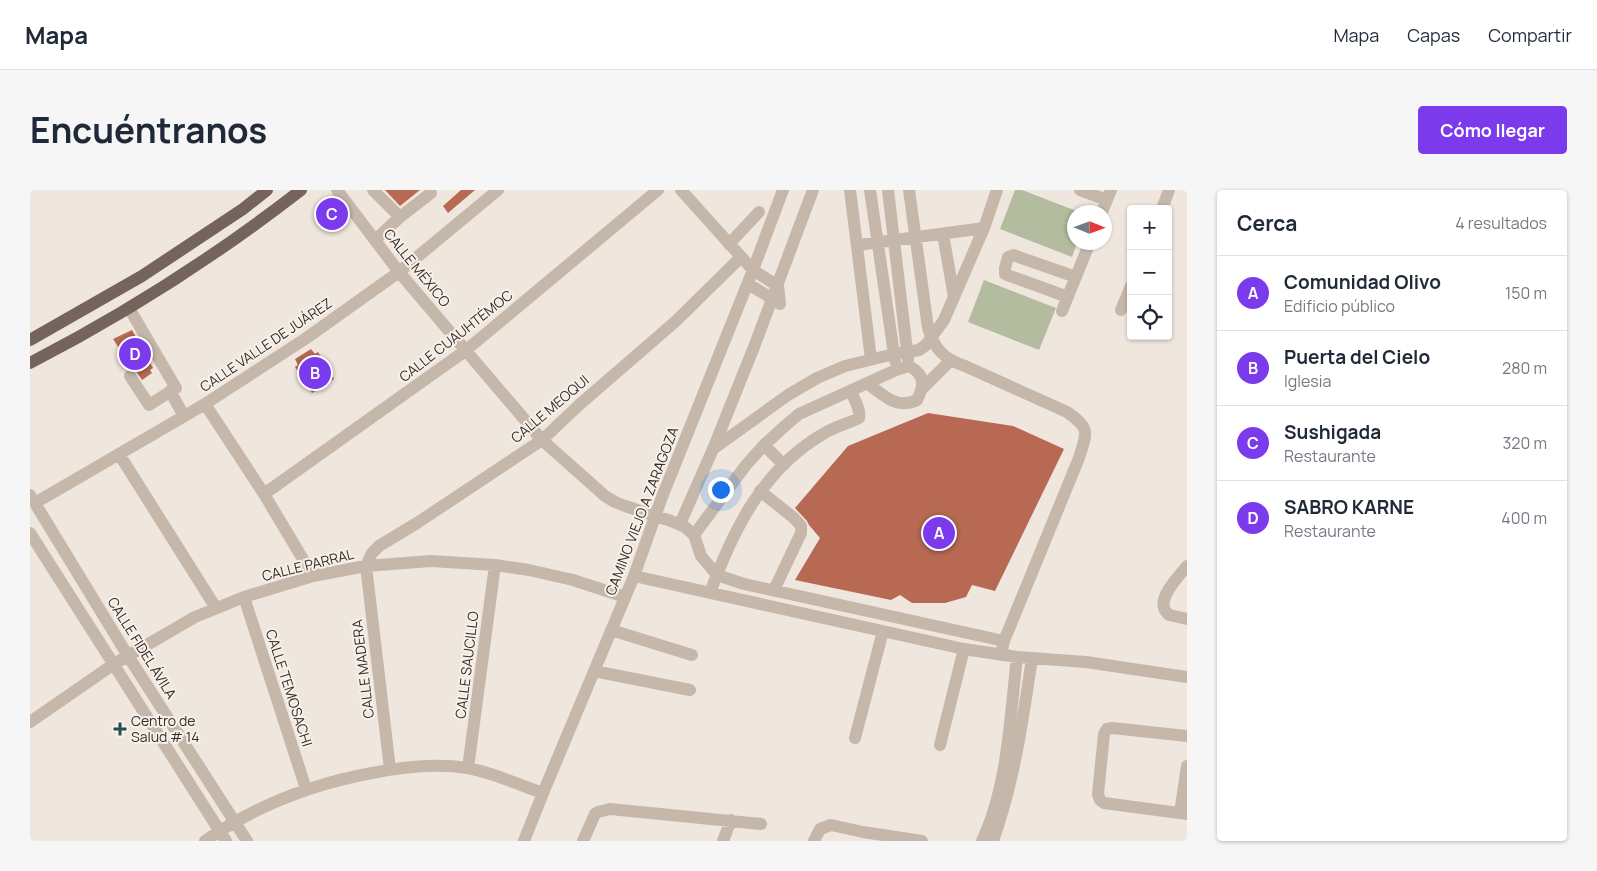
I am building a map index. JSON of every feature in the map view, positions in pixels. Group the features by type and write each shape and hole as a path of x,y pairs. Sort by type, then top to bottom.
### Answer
{"main road":[{"path":"30,363 152,294 254,226 301,190"},
{"path":"30,340 142,276 243,209 263,191"}],"street":[{"name":"CALLE MÉXICO","path":"338,190 399,272 542,440 605,496 615,502 680,524"},
{"path":"373,190 400,218"},
{"name":"CALLE VALLE DE JUÁREZ","path":"32,499 118,454 205,404 305,339 399,272 498,190"},
{"name":"CALLE CUAUHTÉMOC","path":"264,494 465,351 658,190"},
{"path":"681,190 753,270 778,286"},
{"name":"CAMINO VIEJO A ZARAGOZA","path":"524,841 542,793 634,576 654,516 748,284 783,190"},
{"path":"813,190 754,347 713,449 680,524 694,535 702,556 717,575 744,584 1004,640"},
{"path":"850,190 871,360"},
{"path":"870,190 896,370"},
{"path":"888,190 909,366"},
{"path":"909,190 928,328 936,348 950,361 1067,412 1078,420 1085,430 1085,438 1079,458 1004,640 1001,655"},
{"path":"713,449 788,394 817,378 845,366 919,350 926,345 944,320 984,228 997,190"},
{"path":"1080,190 1109,195"},
{"path":"1163,205 1169,190"},
{"path":"375,240 432,191"},
{"path":"729,244 759,212"},
{"path":"858,245 984,228"},
{"path":"943,234 954,296"},
{"path":"1062,310 1087,250"},
{"path":"1068,297 1007,276 1005,268 1008,257 1013,255 1076,277"},
{"name":"CALLE MEOQUI","path":"366,566 372,553 379,546 542,440 579,405 676,321 741,257"},
{"path":"748,284 772,299"},
{"path":"1121,310 1127,295"},
{"path":"129,308 176,388 148,406 130,376"},
{"path":"868,384 895,403 908,405 917,400 923,388 950,361"},
{"path":"694,535 764,444 800,414 896,370 909,366 921,376 923,388"},
{"path":"170,391 184,416"},
{"path":"710,593 747,510 760,491 784,465 812,441 858,418 860,414 851,391"},
{"path":"788,394 800,414"},
{"path":"205,404 264,494 313,576"},
{"path":"764,444 784,465"},
{"path":"118,454 216,608"},
{"path":"760,491 799,522 802,530 774,590"},
{"name":"CALLE FIDEL ÁVILA","path":"32,499 128,656 247,841"},
{"path":"30,532 223,836"},
{"name":"CALLE PARRAL","path":"30,722 114,664 195,617 244,597 313,576 366,566 430,561 494,565 529,570 573,580 625,597"},
{"name":"CALLE SAUCILLO","path":"468,768 494,565"},
{"name":"CALLE MADERA","path":"366,566 390,769"},
{"path":"1187,566 1169,588 1164,607 1169,615 1187,619"},
{"path":"634,576 964,649 1017,657 1086,662 1187,677"},
{"name":"CALLE TEMOSACHI","path":"244,597 306,789"},
{"path":"611,630 692,655"},
{"path":"855,738 883,631"},
{"path":"940,745 964,649"},
{"path":"982,841 993,816 1000,788 1017,657"},
{"path":"993,841 1004,812 1012,782 1032,658"},
{"path":"594,671 690,690"},
{"path":"1187,736 1107,729 1104,734 1098,794 1100,800 1104,803 1184,814 1187,766"},
{"path":"205,841 223,836 236,822 268,805 306,789 343,778 390,769 445,766 468,768 491,774 542,793"},
{"path":"583,841 590,822 598,812 610,809 761,824"},
{"path":"723,841 731,820"},
{"path":"814,841 820,829 831,825 862,837 922,841"}],"green space":[{"path":"1015,190 1022,190 1067,207 1067,250 1074,250 1072,257 1000,229"},
{"path":"984,280 1056,308 1039,350 968,322"}],"building":[{"path":"385,190 420,190 400,206"},
{"path":"461,190 475,190 448,213 443,206"},
{"path":"132,330 153,368 150,370 152,373 142,380 113,339"},
{"path":"311,349 315,354 318,352 334,379 312,393 295,367 298,365 295,359"},
{"path":"928,413 1013,426 1064,449 995,591 972,585 966,597 945,603 912,603 900,595 891,600 795,580 820,538 795,508 848,446"}],"place":[{"name":"Sushigada","path":"332,214"},
{"name":"SABRO KARNE","path":"135,354"},
{"name":"Puerta del Cielo","path":"315,373"},
{"name":"Comunidad Olivo","path":"939,533"},
{"name":"Centro de Salud # 14","path":"120,729"}]}
